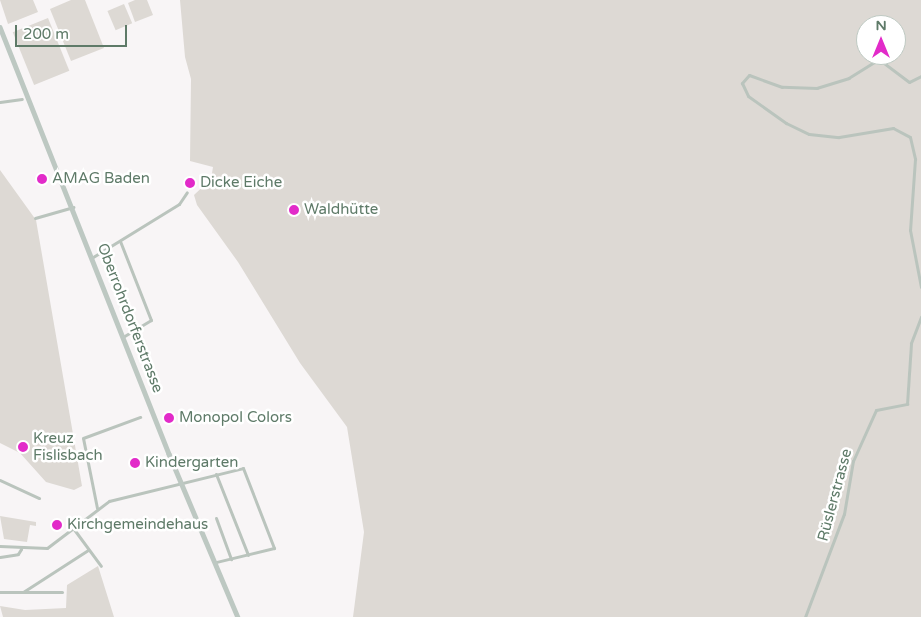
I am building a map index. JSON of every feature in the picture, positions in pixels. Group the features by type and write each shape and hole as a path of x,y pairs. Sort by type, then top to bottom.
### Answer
{"main road":[{"name":"Oberrohrdorferstrasse","path":"0,27 181,482 238,617"}],"street":[{"path":"921,76 909,82 879,60 849,78 817,88 782,87 749,75 742,83 748,96 786,123 809,134 839,137 893,128 910,136 915,150 910,230 921,287"},
{"path":"0,102 22,99"},
{"path":"93,257 180,204 187,192"},
{"path":"35,218 73,207"},
{"path":"120,241 151,320 124,336"},
{"name":"Rüslerstrasse","path":"805,617 844,514 853,461 875,413 884,406 907,404 911,343 921,317"},
{"path":"97,508 83,438 140,417"},
{"path":"0,546 21,549 47,548 97,508 131,494 243,468 274,548 216,562"},
{"path":"216,474 248,555"},
{"path":"0,480 38,498"},
{"path":"216,518 231,559"},
{"path":"73,528 101,566"},
{"path":"0,557 18,554 21,549"},
{"path":"23,592 88,550"},
{"path":"0,592 62,592"}],"shaded area":[{"path":"0,0 33,0 38,12 8,24"},
{"path":"71,0 85,0 104,48 71,61 50,9"},
{"path":"135,0 147,0 153,15 135,22 128,3"},
{"path":"180,0 921,0 921,617 353,617 364,532 347,427 300,363 238,262 197,205 194,195 211,179 213,167 190,161 191,79 185,57"},
{"path":"124,4 132,23 116,30 107,11"},
{"path":"48,18 69,71 34,85 13,32"},
{"path":"0,170 36,220 82,486 74,490 46,482 20,453 0,443"},
{"path":"0,516 36,522 36,526 30,525 27,542 4,539"},
{"path":"98,566 114,617 3,617 0,606 25,610 66,608 67,585"}],"place":[{"name":"AMAG Baden","path":"42,179"},
{"name":"Dicke Eiche","path":"190,183"},
{"name":"Waldhütte","path":"294,210"},
{"name":"Monopol Colors","path":"169,418"},
{"name":"Kreuz Fislisbach","path":"23,447"},
{"name":"Kindergarten","path":"135,463"},
{"name":"Kirchgemeindehaus","path":"57,525"}]}
